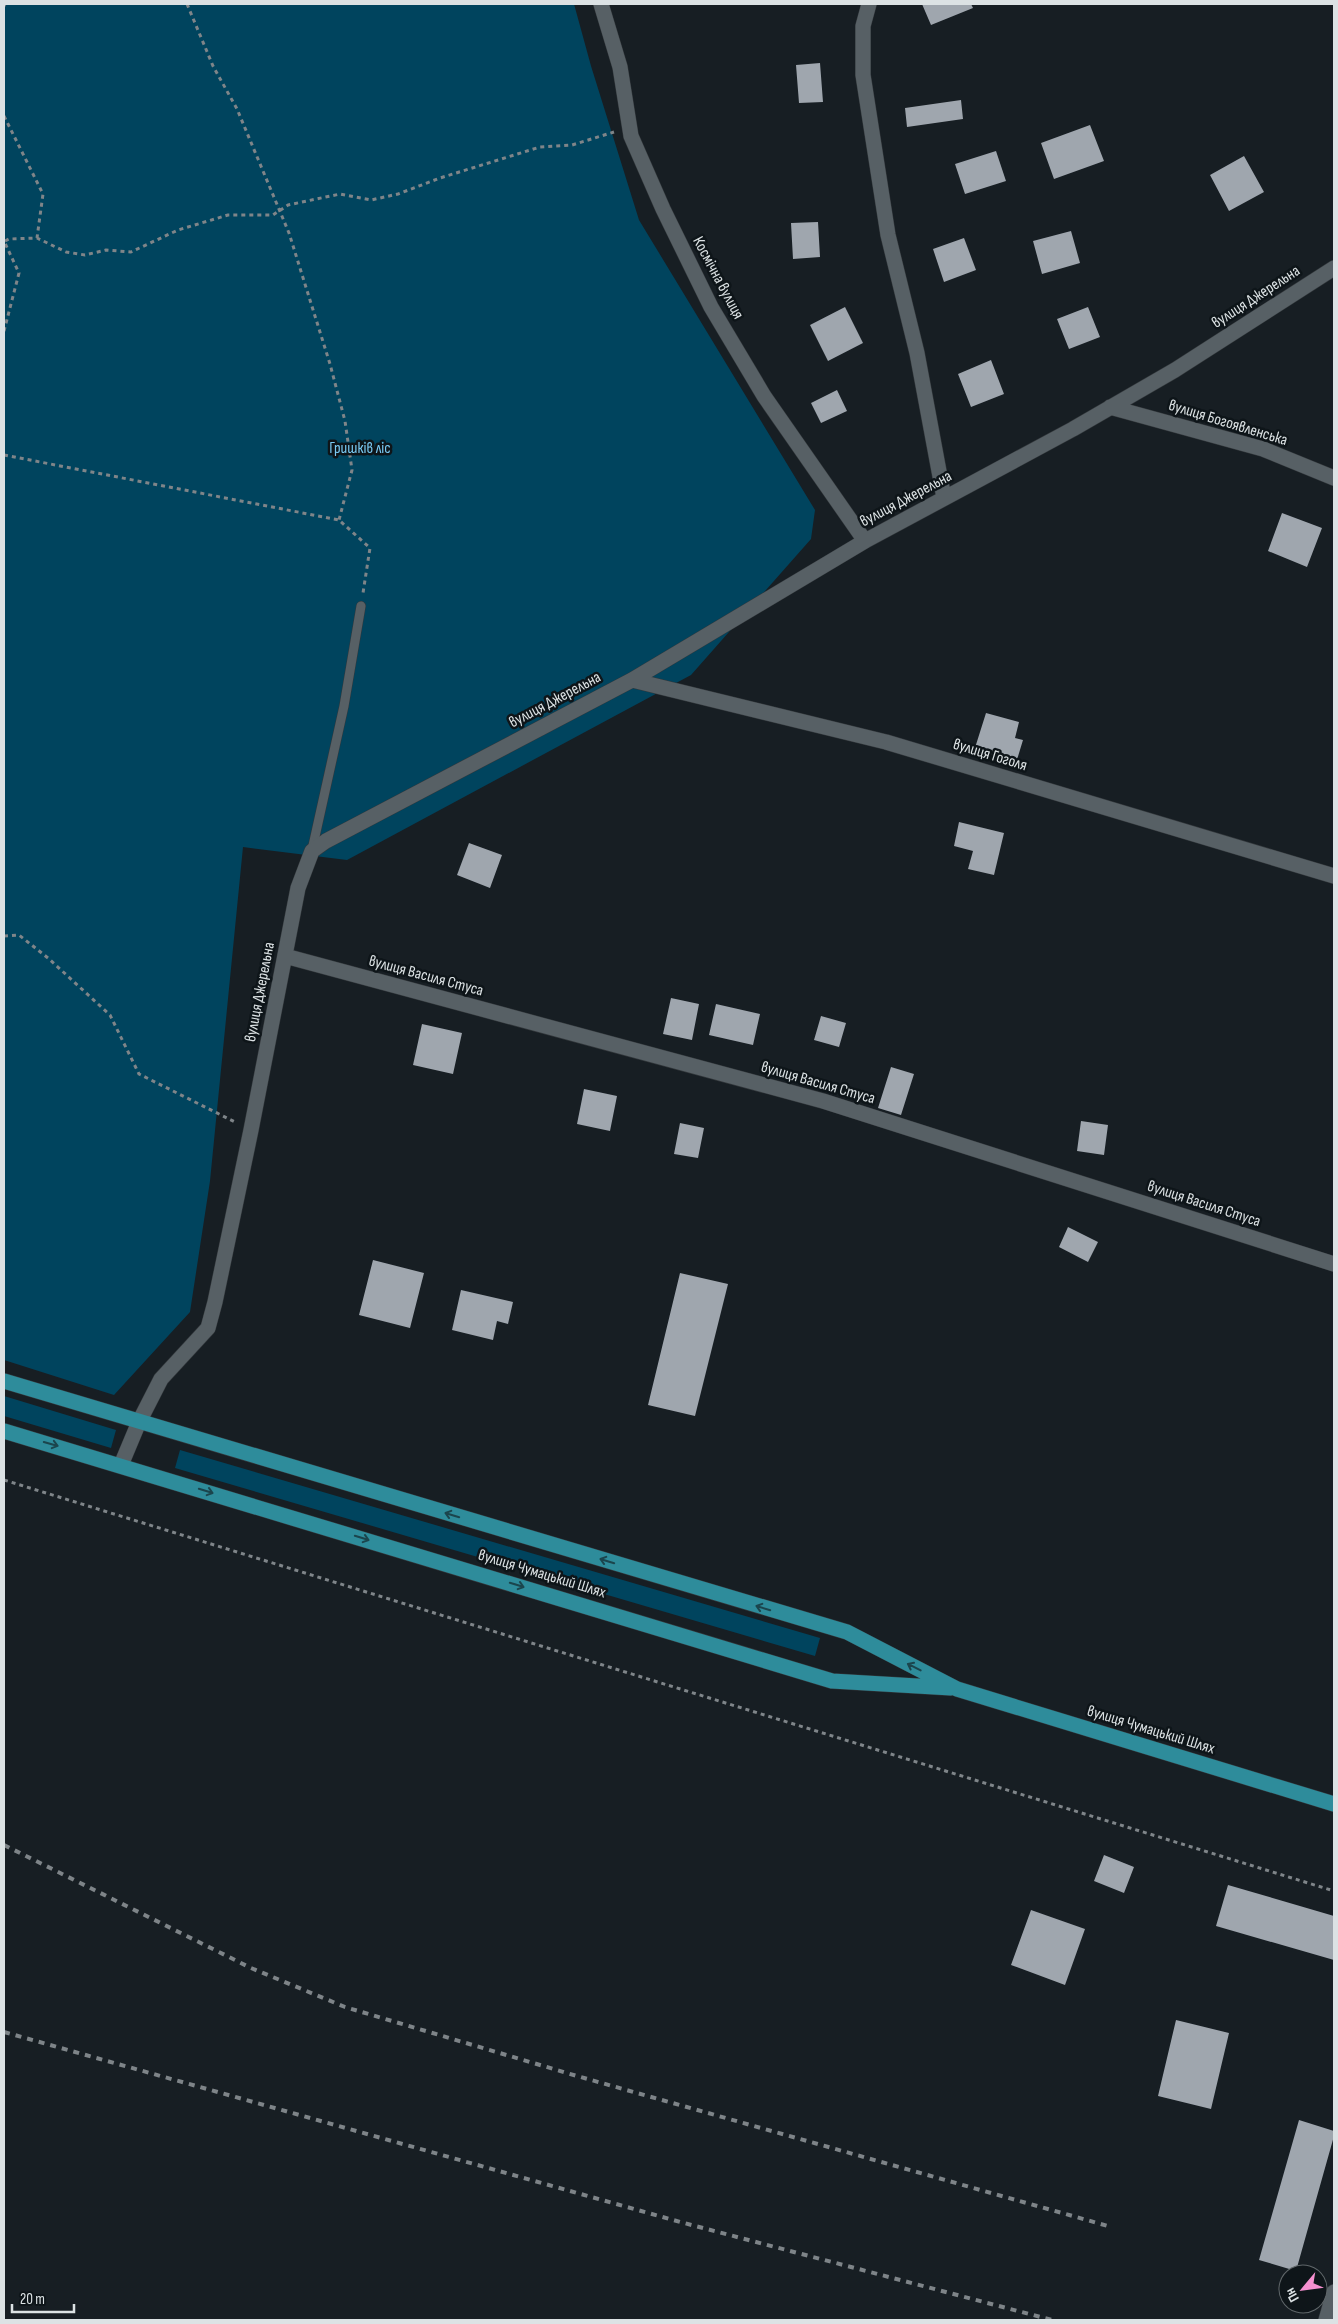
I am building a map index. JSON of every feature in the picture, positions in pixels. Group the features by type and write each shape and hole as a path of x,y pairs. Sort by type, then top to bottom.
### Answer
{"main road":[{"name":"вулиця Чумацький Шлях","path":"4,1381 846,1632 957,1688 1334,1804"},
{"name":"вулиця Чумацький Шлях","path":"4,1431 832,1681 957,1688"}],"street":[{"name":"Космічна вулиця","path":"601,4 620,67 631,136 663,209 711,307 764,396 865,541"},
{"path":"869,4 863,26 863,75 888,235 917,353 944,498"},
{"name":"вулиця Джерельна","path":"139,1422 161,1379 208,1328 251,1130 298,888 312,851 358,823 632,680 865,541 1175,370 1334,268"},
{"name":"вулиця Богоявленська","path":"1110,407 1263,449 1334,478"},
{"name":"вулиця Гоголя","path":"632,680 886,742 1334,876"},
{"name":"вулиця Василя Стуса","path":"285,956 823,1101 1334,1264"},
{"path":"121,1465 139,1422"},
{"path":"1326,2320 1334,2292"}],"lane":[{"path":"312,851 344,706 361,606"}],"path":[{"path":"187,4 214,66 238,109 289,233 330,364 345,421 352,470 340,520"},
{"path":"4,116 43,194 37,238"},
{"path":"4,331 19,273 4,241 9,239 37,238 66,252 85,254 106,250 131,252 178,230 228,215 273,215 288,205 340,194 371,200 398,194 440,178 540,147 572,145 629,127"},
{"path":"4,455 340,520 370,548 361,606"},
{"path":"4,936 20,935 110,1015 139,1074 251,1130"},
{"path":"4,1480 1334,1891"}],"green space":[{"name":"Гришків ліс","path":"4,4 574,4 591,66 639,220 815,510 811,539 691,675 347,860 243,847 210,1181 190,1312 114,1395 4,1360"},
{"path":"4,1396 116,1430 111,1448 4,1416"},
{"path":"180,1450 820,1638 815,1656 175,1468"}],"building":[{"path":"922,4 971,4 973,8 931,25"},
{"path":"820,63 823,102 799,103 796,65"},
{"path":"961,100 963,119 907,127 905,108"},
{"path":"1090,125 1104,161 1054,179 1041,143"},
{"path":"996,151 1006,181 965,194 955,164"},
{"path":"1244,156 1264,192 1229,211 1210,175"},
{"path":"818,222 820,257 793,259 791,223"},
{"path":"1071,231 1080,263 1042,274 1033,241"},
{"path":"964,238 976,270 944,282 933,249"},
{"path":"845,307 863,343 828,361 810,325"},
{"path":"1088,307 1100,337 1069,349 1057,319"},
{"path":"991,360 1004,394 971,407 958,374"},
{"path":"837,390 847,411 821,423 811,403"},
{"path":"1282,513 1322,528 1307,567 1268,551"},
{"path":"986,713 1019,722 1015,738 1023,740 1016,763 974,751"},
{"path":"959,822 1004,833 994,875 968,869 973,851 954,846"},
{"path":"469,843 502,855 490,888 457,875"},
{"path":"671,998 699,1004 692,1040 663,1034"},
{"path":"716,1004 760,1014 753,1045 709,1035"},
{"path":"821,1016 846,1023 839,1047 814,1040"},
{"path":"422,1024 462,1033 453,1074 413,1065"},
{"path":"891,1067 914,1074 901,1115 878,1108"},
{"path":"584,1089 617,1096 610,1131 577,1124"},
{"path":"1081,1121 1108,1125 1104,1155 1077,1151"},
{"path":"680,1123 704,1128 698,1158 674,1154"},
{"path":"1068,1227 1098,1242 1088,1262 1059,1247"},
{"path":"373,1260 424,1273 410,1328 359,1315"},
{"path":"680,1273 728,1284 695,1416 648,1405"},
{"path":"461,1290 513,1302 508,1324 497,1321 493,1340 452,1330"},
{"path":"1104,1855 1134,1867 1124,1893 1094,1881"},
{"path":"1228,1885 1334,1916 1334,1960 1216,1926"},
{"path":"1031,1910 1085,1929 1065,1985 1011,1965"},
{"path":"1176,2020 1229,2033 1211,2109 1158,2096"},
{"path":"1299,2120 1334,2131 1298,2264 1278,2264 1278,2266 1259,2260"}],"railway":[{"path":"4,1845 251,1968 345,2007 577,2076 1108,2226"},
{"path":"4,2032 684,2223 1052,2320"}]}
